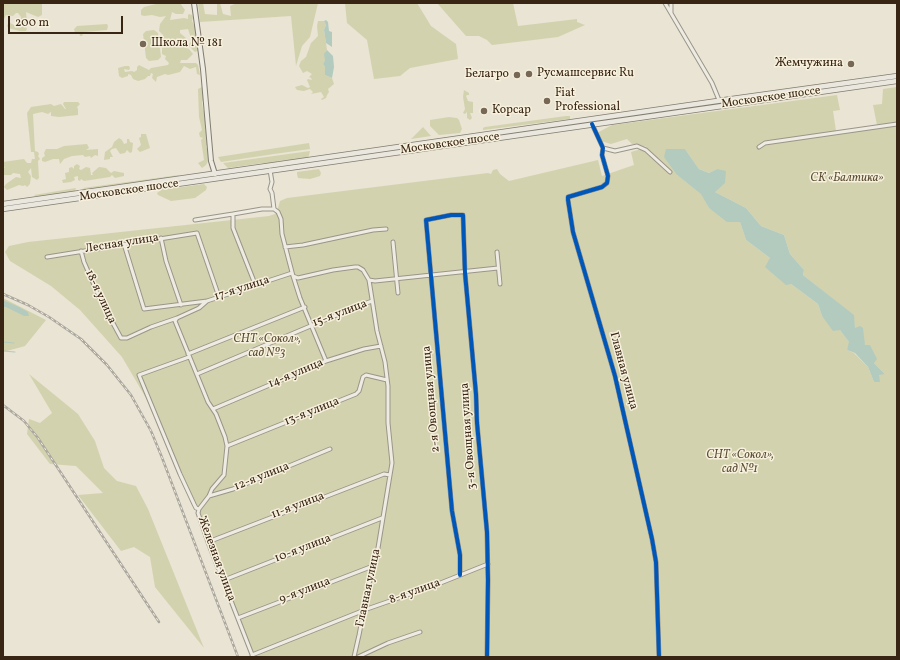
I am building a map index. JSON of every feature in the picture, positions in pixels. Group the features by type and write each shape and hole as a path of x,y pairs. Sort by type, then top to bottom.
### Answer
{"main road":[{"name":"Московское шоссе","path":"3,209 323,160 897,76"},
{"name":"Московское шоссе","path":"3,204 270,170 323,160 592,124 720,103 897,81"}],"street":[{"path":"194,3 204,74 211,161 216,176"},
{"path":"665,3 712,83 720,103"},
{"path":"671,3 671,13"},
{"name":"Главная улица","path":"592,124 603,148 602,155 608,176 607,183 602,187 568,197 568,200 573,232 617,386 652,539 656,562 659,657"},
{"path":"759,147 765,143 897,124"},
{"path":"603,148 615,151 637,146 646,150 670,172"},
{"path":"270,170 272,182 270,189 274,209 278,212 281,219 282,234 292,274 300,298 326,361"},
{"path":"195,220 262,209 274,209"},
{"path":"233,214 232,224 255,284"},
{"name":"3-я Овощная улица","path":"426,220 451,215 463,215 465,273 476,394 488,564 487,657"},
{"name":"2-я Овощная улица","path":"426,220 452,512 460,555 460,575"},
{"path":"285,247 303,245 373,230 386,229"},
{"name":"Лесная улица","path":"47,257 197,233 219,297"},
{"path":"161,238 166,261 180,305"},
{"path":"393,242 398,293"},
{"path":"124,244 144,309 207,301"},
{"name":"18-я улица","path":"81,251 84,262 108,315 121,338 124,339"},
{"path":"497,252 500,284"},
{"path":"292,274 298,278 333,270 358,267 363,270 369,280 375,281 465,273 498,268"},
{"name":"17-я улица","path":"124,339 151,327 176,320 199,308 207,301 255,284 292,274"},
{"name":"Главная улица","path":"354,657 378,548 392,454 388,423 385,362 369,280"},
{"name":"15-я улица","path":"197,374 372,301"},
{"path":"189,355 305,307"},
{"path":"176,320 208,402 220,424 227,446 224,475 199,509"},
{"name":"14-я улица","path":"213,409 326,361 364,349 381,346"},
{"name":"Железная улица","path":"189,355 139,375 180,474 196,508 199,509 198,513 208,542 253,656"},
{"name":"13-я улица","path":"227,446 356,394 359,391 363,377 366,375 387,380"},
{"name":"12-я улица","path":"209,496 253,481 330,448"},
{"name":"11-я улица","path":"208,542 364,481 384,474 390,475"},
{"name":"10-я улица","path":"224,580 382,518"},
{"name":"8-я улица","path":"253,656 364,611 488,564"},
{"name":"9-я улица","path":"238,618 373,566"},
{"path":"358,657 388,643 420,632"}],"green space":[{"path":"3,3 42,3 42,15 38,17 26,12 27,23 24,24 27,29 26,31 20,31 8,28 7,25 10,23 16,26 21,26 21,17 18,13 13,16 6,15 3,27"},
{"path":"157,3 180,3 185,10 183,14 176,14 172,12 170,20 184,18 188,19 189,14 192,15 192,21 198,33 199,47 195,52 189,46 192,41 188,29 180,30 180,33 186,38 186,45 180,43 181,46 189,49 193,54 187,60 181,60 180,63 196,63 198,65 200,75 197,74 196,67 190,69 184,66 180,72 168,75 165,74 157,77 156,82 152,78 153,74 151,73 150,76 138,81 133,79 131,75 128,74 128,76 122,78 119,76 118,68 125,66 129,66 130,68 129,70 124,69 125,72 134,72 137,70 139,65 149,70 151,68 168,65 169,63 165,59 166,56 162,54 163,35 159,31 160,24 166,16 160,17 141,15 141,10 144,7"},
{"path":"198,3 203,3 205,14 217,15 217,3 220,3 223,14 231,16 230,6 237,3 318,3 310,37 302,46 296,66 291,16 200,22"},
{"path":"345,3 417,3 431,26 456,44 458,59 410,68 400,76 374,79 367,40 347,23"},
{"path":"437,3 513,3 518,26 577,19 577,22 585,25 558,37 492,45 487,40 479,36 466,36"},
{"path":"318,21 324,21 326,25 324,30 327,50 323,64 325,67 325,75 332,78 334,84 328,89 329,92 326,98 322,100 321,99 324,97 321,92 311,94 313,92 310,89 304,91 297,90 295,87 302,85 308,88 310,87 307,80 312,80 309,77 312,74 307,71 303,73 299,66 301,61 306,57 311,43 318,36"},
{"path":"107,24 107,30 84,32 82,36 80,36 79,32 75,33 74,29 77,26"},
{"path":"154,30 158,33 161,57 158,60 149,61 146,58 143,34 146,31"},
{"path":"202,87 206,93 202,102 203,110 206,114 205,124 207,127 205,130 209,136 206,139 209,143 206,146 208,151 208,161 202,168 198,163 204,160 201,140 203,138 200,137 199,133 202,130 199,117 198,89"},
{"path":"897,87 897,657 252,657 179,466 153,410 122,357 80,310 51,286 10,261 5,252 9,246 28,242 269,216 275,214 280,201 287,198 488,173 491,174 493,170 497,169 500,174 509,181 598,160 602,176 634,165 631,152 647,147 632,144 627,139 611,144 601,141 597,133 612,125 837,95 840,110 833,111 836,131 877,125 873,105 882,104 883,89","holes":["685,149 699,169 709,173 717,169 715,192 746,208 761,226 784,235 790,254 804,270 803,275 853,315 855,329 874,363 885,374 879,374 874,382 868,367 854,353 847,350 850,343 840,330 822,316 818,304 791,284 770,258 746,240 740,222 709,208 702,194 677,175"]},
{"path":"464,90 469,93 469,95 466,96 468,101 473,102 473,113 470,113 472,118 470,120 467,118 467,112 465,114 463,113 465,109 463,97"},
{"path":"64,102 78,102 80,104 77,107 78,115 59,117 51,116 51,112 48,114 42,112 33,114 35,151 38,152 40,159 38,161 39,178 37,180 32,177 31,168 28,172 31,176 30,184 27,187 25,185 19,185 7,190 4,187 6,184 16,177 21,178 20,174 13,173 11,175 4,175 3,169 5,167 3,166 3,162 24,159 27,163 31,163 32,159 35,159 34,152 31,152 27,113 31,107 51,104 54,106 61,104 66,109 63,104"},
{"path":"570,116 570,119 483,130 485,127"},
{"path":"449,117 457,118 459,120 462,129 460,133 439,135 430,126 430,120"},
{"path":"423,127 431,136 411,139"},
{"path":"141,134 146,134 150,148 140,152 137,149 141,145 139,138 141,137"},
{"path":"119,138 124,144 127,143 127,139 133,143 132,152 130,153 127,150 125,153 120,154 116,148 112,149 110,151 113,157 104,160 105,152 112,147 114,142"},
{"path":"309,143 310,149 221,162 218,157"},
{"path":"87,144 89,148 86,150 98,149 98,156 95,155 91,158 90,156 85,157 83,155 72,156 64,159 60,164 59,159 53,159 45,162 42,161 42,158 45,156 44,153 46,149 57,149 64,146"},
{"path":"310,151 308,159 277,161 277,163 266,165 263,163 228,168 223,163"},
{"path":"77,164 80,166 79,169 81,170 86,167 90,168 91,175 93,175 92,173 99,167 106,168 111,173 114,171 124,173 124,176 115,178 112,175 110,177 84,181 81,179 80,181 78,180 78,176 74,177 75,180 71,182 63,183 62,180 66,179 65,173 69,172 69,168 72,167 74,169 74,166"},
{"path":"319,169 321,173 320,176 310,179 298,178 297,172"},
{"path":"179,175 177,177 86,190 83,188"},
{"path":"204,184 207,187 206,190 195,198 171,201 158,195 157,193 161,190"},
{"path":"76,188 75,191 37,197 34,195"},
{"path":"3,298 46,320 25,346 7,351 3,351"},
{"path":"29,374 78,414 95,441 104,468 117,481 136,486 148,509 204,648 155,587 150,557 134,547 121,551 78,495 103,493 76,466 50,464 27,434 29,419 40,423 52,413"}],"shaded area":[{"path":"326,20 328,22 329,31 332,32 332,47 326,43 324,30 326,25 324,21"},
{"path":"327,50 333,56 334,67 332,78 325,75 325,67 323,64 325,60 324,54"},
{"path":"666,149 685,149 699,169 709,173 717,169 726,171 725,183 715,192 746,208 761,226 784,235 790,254 804,270 803,275 854,315 855,328 860,326 863,328 865,345 870,345 877,359 874,363 885,374 879,375 880,382 874,382 868,367 855,353 847,350 849,342 840,330 833,331 822,316 818,304 791,284 786,285 765,267 770,258 746,240 740,222 727,222 709,208 701,194 677,175 664,157"},
{"path":"3,300 28,312 29,316 24,316 3,307"}],"waterway":[{"path":"3,342 14,343"},
{"path":"3,351 15,352"}],"railway":[{"path":"3,294 28,305 49,317 81,339 107,365 131,395 151,431 161,455 238,657"},
{"path":"3,405 24,421 38,438 159,622"}],"cycle path":[{"path":"592,124 603,148 602,155 608,176 607,183 602,187 568,197 568,200 573,232 615,376 652,539 656,562 659,657"},
{"path":"460,575 460,555 452,511 426,220 451,215 463,215 465,273 487,532 487,657"}],"place":[{"name":"Школа № 181","path":"143,44"},
{"name":"Жемчужина","path":"851,64"},
{"name":"Русмашсервис Ru","path":"529,74"},
{"name":"Белагро","path":"517,75"},
{"name":"Fiat Professional","path":"547,101"},
{"name":"Корсар","path":"484,111"}],"park label":[{"name":"СК «Балтика»","path":"847,179"},
{"name":"СНТ «Сокол», сад №3","path":"267,347"},
{"name":"СНТ «Сокол», сад №1","path":"740,463"}]}
